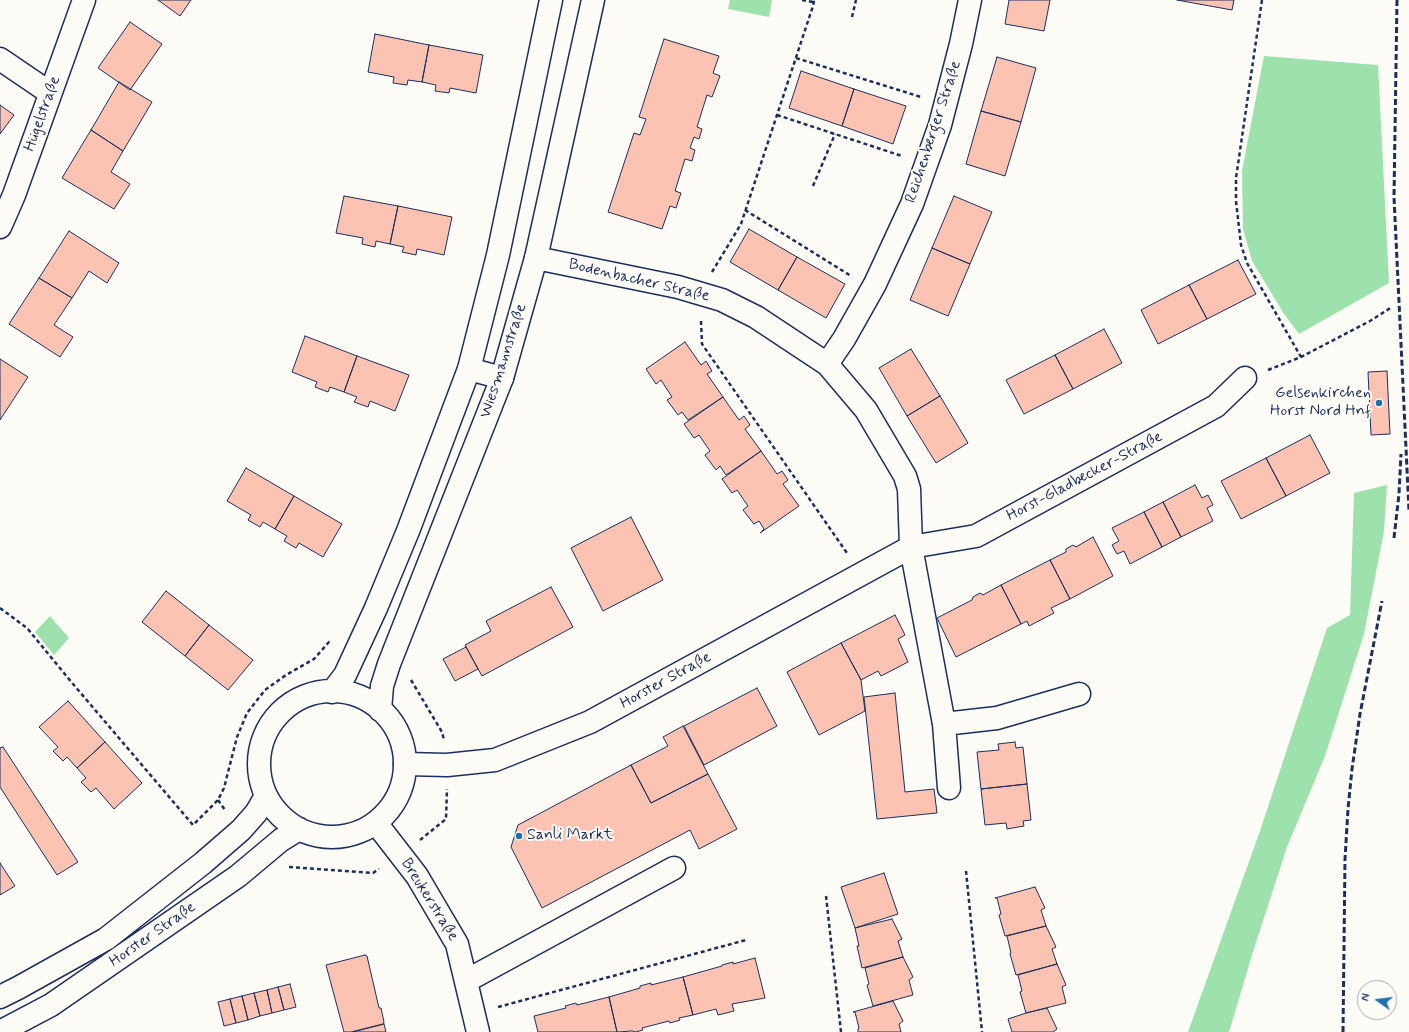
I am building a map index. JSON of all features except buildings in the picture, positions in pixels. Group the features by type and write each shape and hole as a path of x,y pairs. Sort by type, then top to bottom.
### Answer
{"main road":[{"name":"Hügelstraße","path":"0,227 14,194 84,0"},
{"name":"Wiesmannstraße","path":"332,692 345,675 356,653 408,531 469,369 498,255 551,0"},
{"name":"Wiesmannstraße","path":"380,710 382,686 390,664 502,378 536,258 593,0"},
{"name":"Reichenberger Straße","path":"827,364 844,339 872,289 912,204 940,125 961,44 970,0"},
{"path":"0,59 50,93"},
{"name":"Bodenbacher Straße","path":"536,258 678,287 722,300 756,317 827,364 866,410 905,476 908,489 911,546 944,724 949,788"},
{"path":"469,369 502,378"},
{"name":"Horst-Gladbecker-Straße","path":"911,546 976,536 1216,406 1245,378"},
{"name":"Horster Straße","path":"404,764 447,765 495,760 590,722 911,546"},
{"path":"326,691 349,693 370,702 380,710 388,717 400,736 405,759 403,781 394,803 376,823 360,832 338,838 315,836 294,827 277,812 266,796 259,771 260,748 269,727 284,709 304,697 326,691"},
{"path":"944,724 997,718 1079,694"},
{"name":"Horster Straße","path":"0,997 106,939 203,863 241,830 256,813 266,796"},
{"name":"Breukerstraße","path":"376,823 417,876 457,944 476,1023"},
{"name":"Horster Straße","path":"0,1032 52,1006 238,876 282,840 299,829"},
{"path":"466,981 674,868"}],"path":[{"path":"802,0 814,2"},
{"path":"852,17 856,0"},
{"path":"1262,0 1236,178 1236,201 1241,245 1247,263 1301,357"},
{"path":"796,58 945,105"},
{"path":"777,115 926,165"},
{"path":"813,186 835,134"},
{"path":"745,210 872,289"},
{"path":"1245,378 1301,357 1370,321 1392,307"},
{"path":"0,608 26,628 193,825 218,800 224,788 237,737 247,713 265,690 286,675 314,659 329,642 356,653"},
{"path":"262,856 276,874 288,867 373,873 401,856 446,819 447,765 442,732 408,676 390,664"},
{"path":"218,800 241,830"},
{"path":"966,871 982,1032"},
{"path":"826,896 841,1032"},
{"path":"476,1023 746,940"}],"green space":[{"path":"730,0 772,0 769,17 728,9"},
{"path":"1264,56 1378,65 1389,283 1299,334 1284,314 1252,261 1243,229 1242,171"},
{"path":"1387,485 1384,531 1364,634 1325,756 1287,847 1229,1032 1188,1032 1260,831 1327,628 1350,615 1354,493"},
{"path":"50,616 69,638 54,655 35,632"}],"railway":[{"path":"1397,0 1394,197 1409,511"},
{"path":"1394,538 1399,494 1401,454"},
{"path":"1343,1032 1345,859 1348,809 1360,714 1382,601"}],"place":[{"name":"Gelsenkirchen Horst Nord Hnf","path":"1379,403"},
{"name":"Sanli Markt","path":"519,836"}]}
